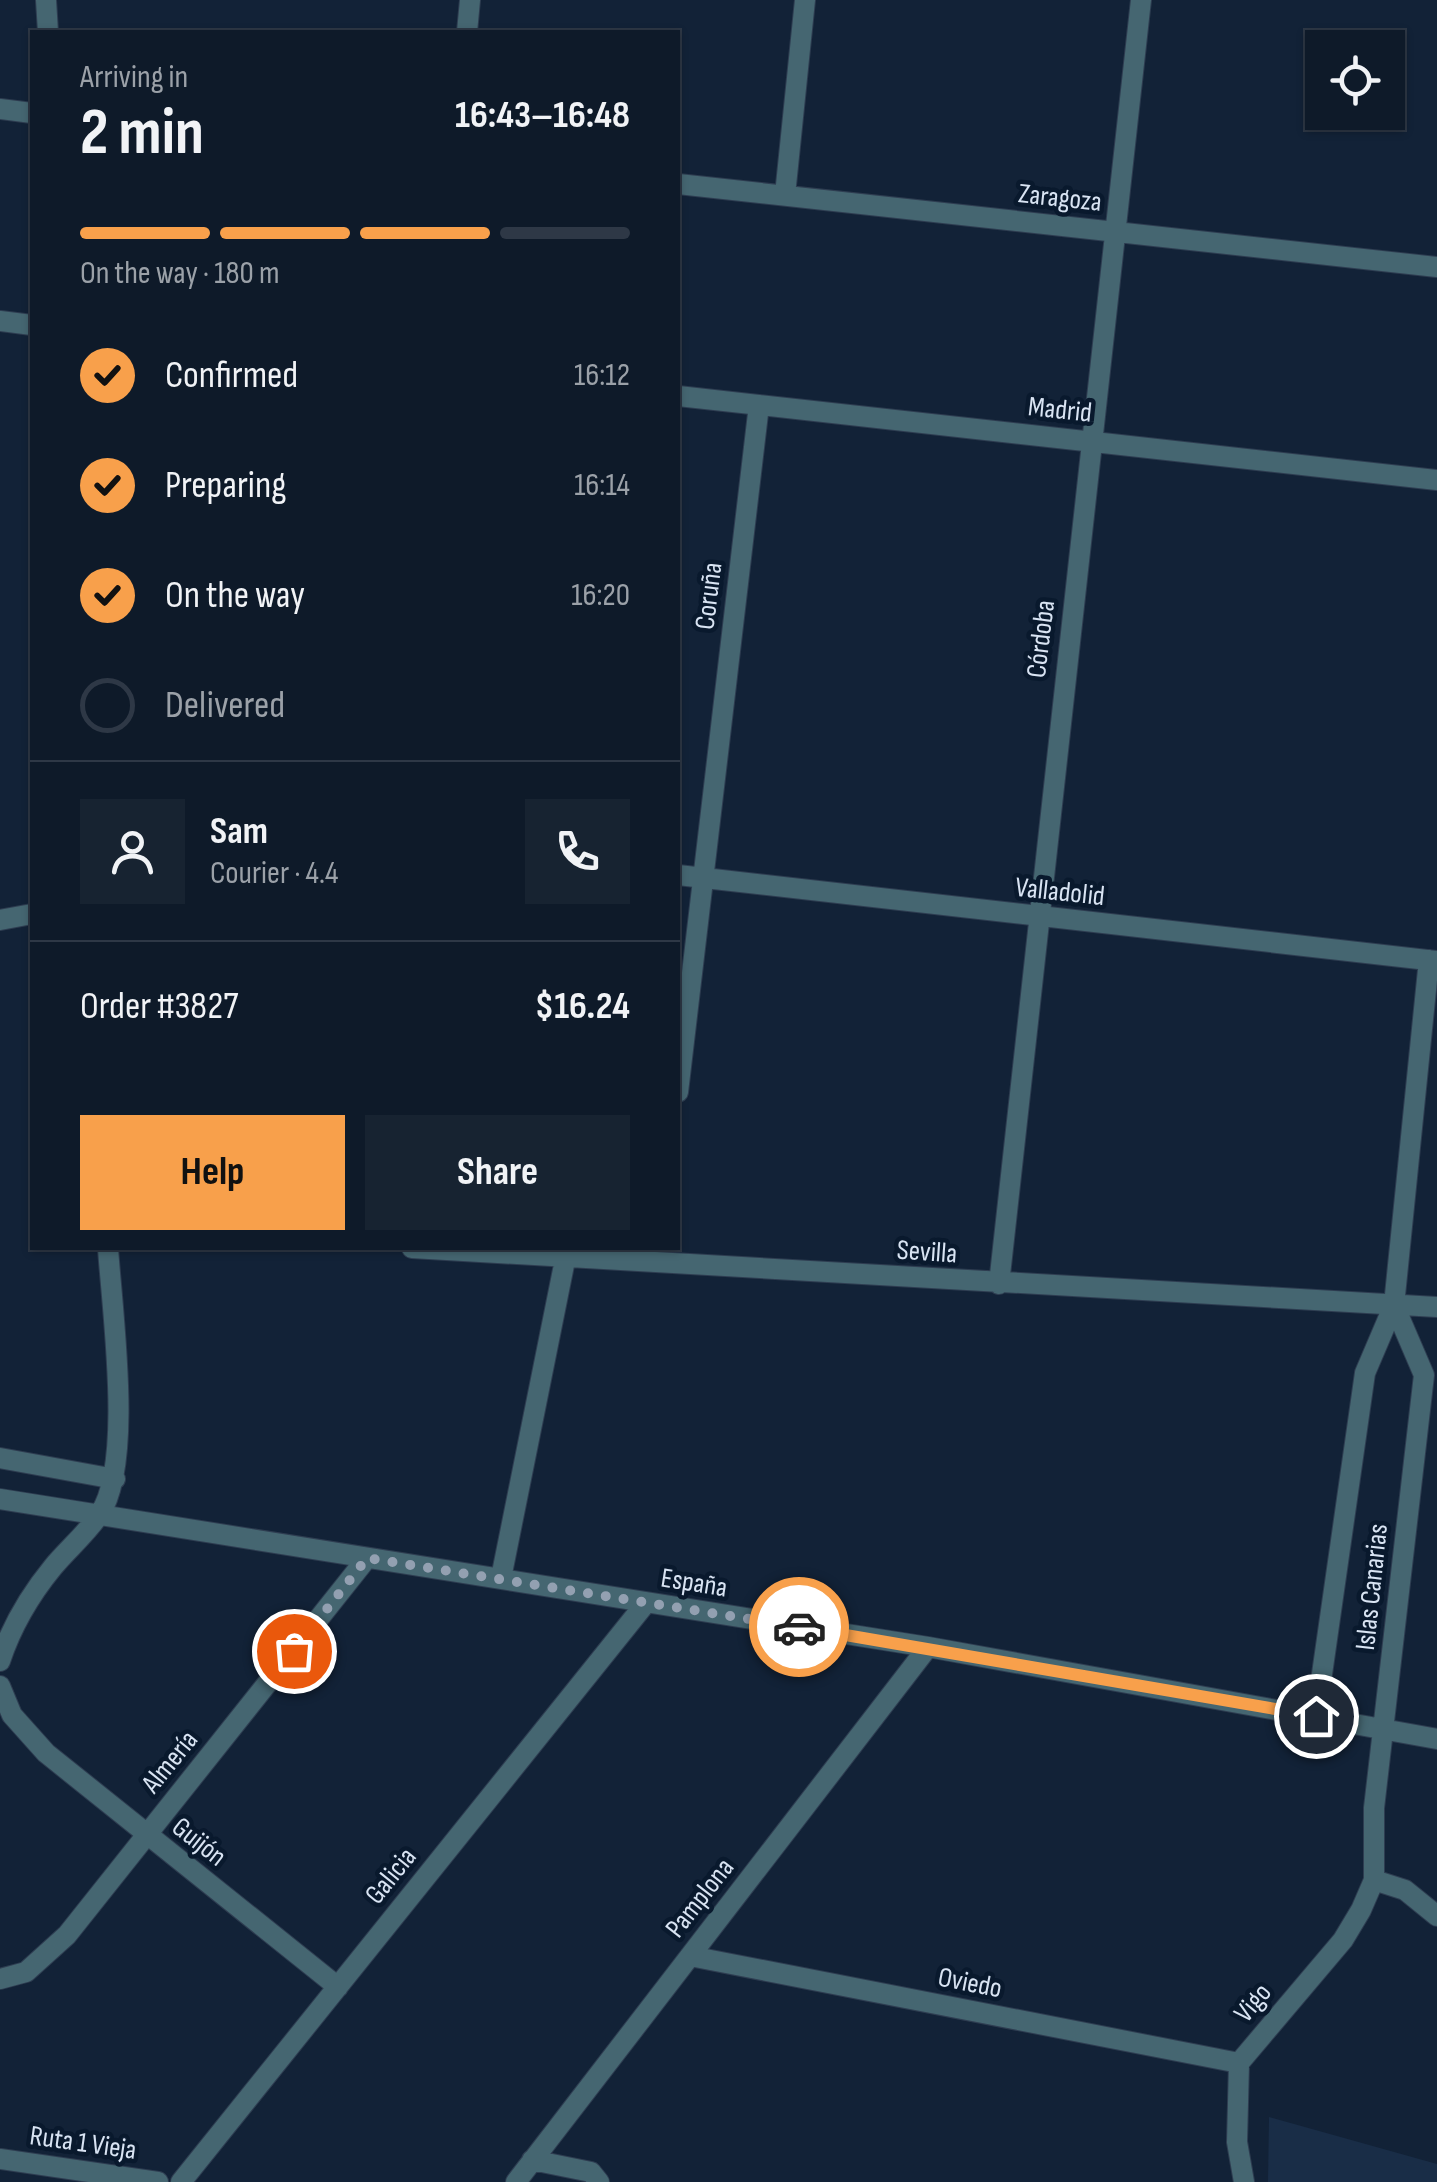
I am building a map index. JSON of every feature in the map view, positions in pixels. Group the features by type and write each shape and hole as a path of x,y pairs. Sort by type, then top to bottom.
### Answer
{"street":[{"path":"46,0 48,30"},
{"path":"466,30 470,0"},
{"path":"785,196 805,0"},
{"name":"Córdoba","path":"999,1284 1036,918 1141,0"},
{"path":"0,109 30,112"},
{"name":"Zaragoza","path":"680,184 1437,267"},
{"path":"0,321 30,325"},
{"name":"Madrid","path":"680,396 1437,480"},
{"name":"Coruña","path":"680,1075 759,405"},
{"name":"Valladolid","path":"680,875 1433,960"},
{"path":"0,920 30,914"},
{"name":"Islas Canarias","path":"1316,1716 1365,1373 1374,1343 1394,1306 1433,960"},
{"path":"0,1661 16,1622 50,1570 99,1515 115,1479 118,1418 108,1250"},
{"name":"Sevilla","path":"456,1250 658,1254 999,1284 1437,1308"},
{"path":"502,1578 566,1255"},
{"name":"Islas Canarias","path":"1374,1880 1374,1808 1430,1376 1394,1306"},
{"path":"0,1458 115,1479"},
{"name":"España","path":"0,1499 928,1648 1437,1739"},
{"name":"Almería","path":"0,1978 26,1972 47,1957 367,1558"},
{"name":"Galicia","path":"180,2182 644,1604"},
{"name":"Pamplona","path":"516,2182 928,1648"},
{"name":"Guijón","path":"0,1686 12,1715 46,1753 338,1987"},
{"path":"1374,1880 1404,1890 1437,1916"},
{"name":"Vigo","path":"1244,2182 1237,2142 1239,2063 1343,1940 1374,1880"},
{"name":"Oviedo","path":"690,1956 1239,2063"},
{"name":"Ruta 1 Vieja","path":"0,2159 158,2182"},
{"path":"532,2160 590,2172 599,2182"}],"shaded area":[{"path":"1269,2117 1437,2164 1437,2182 1268,2182"}],"way so far":[{"path":"294,1651 367,1558 799,1627"}],"route":[{"path":"799,1627 1316,1716"}]}
